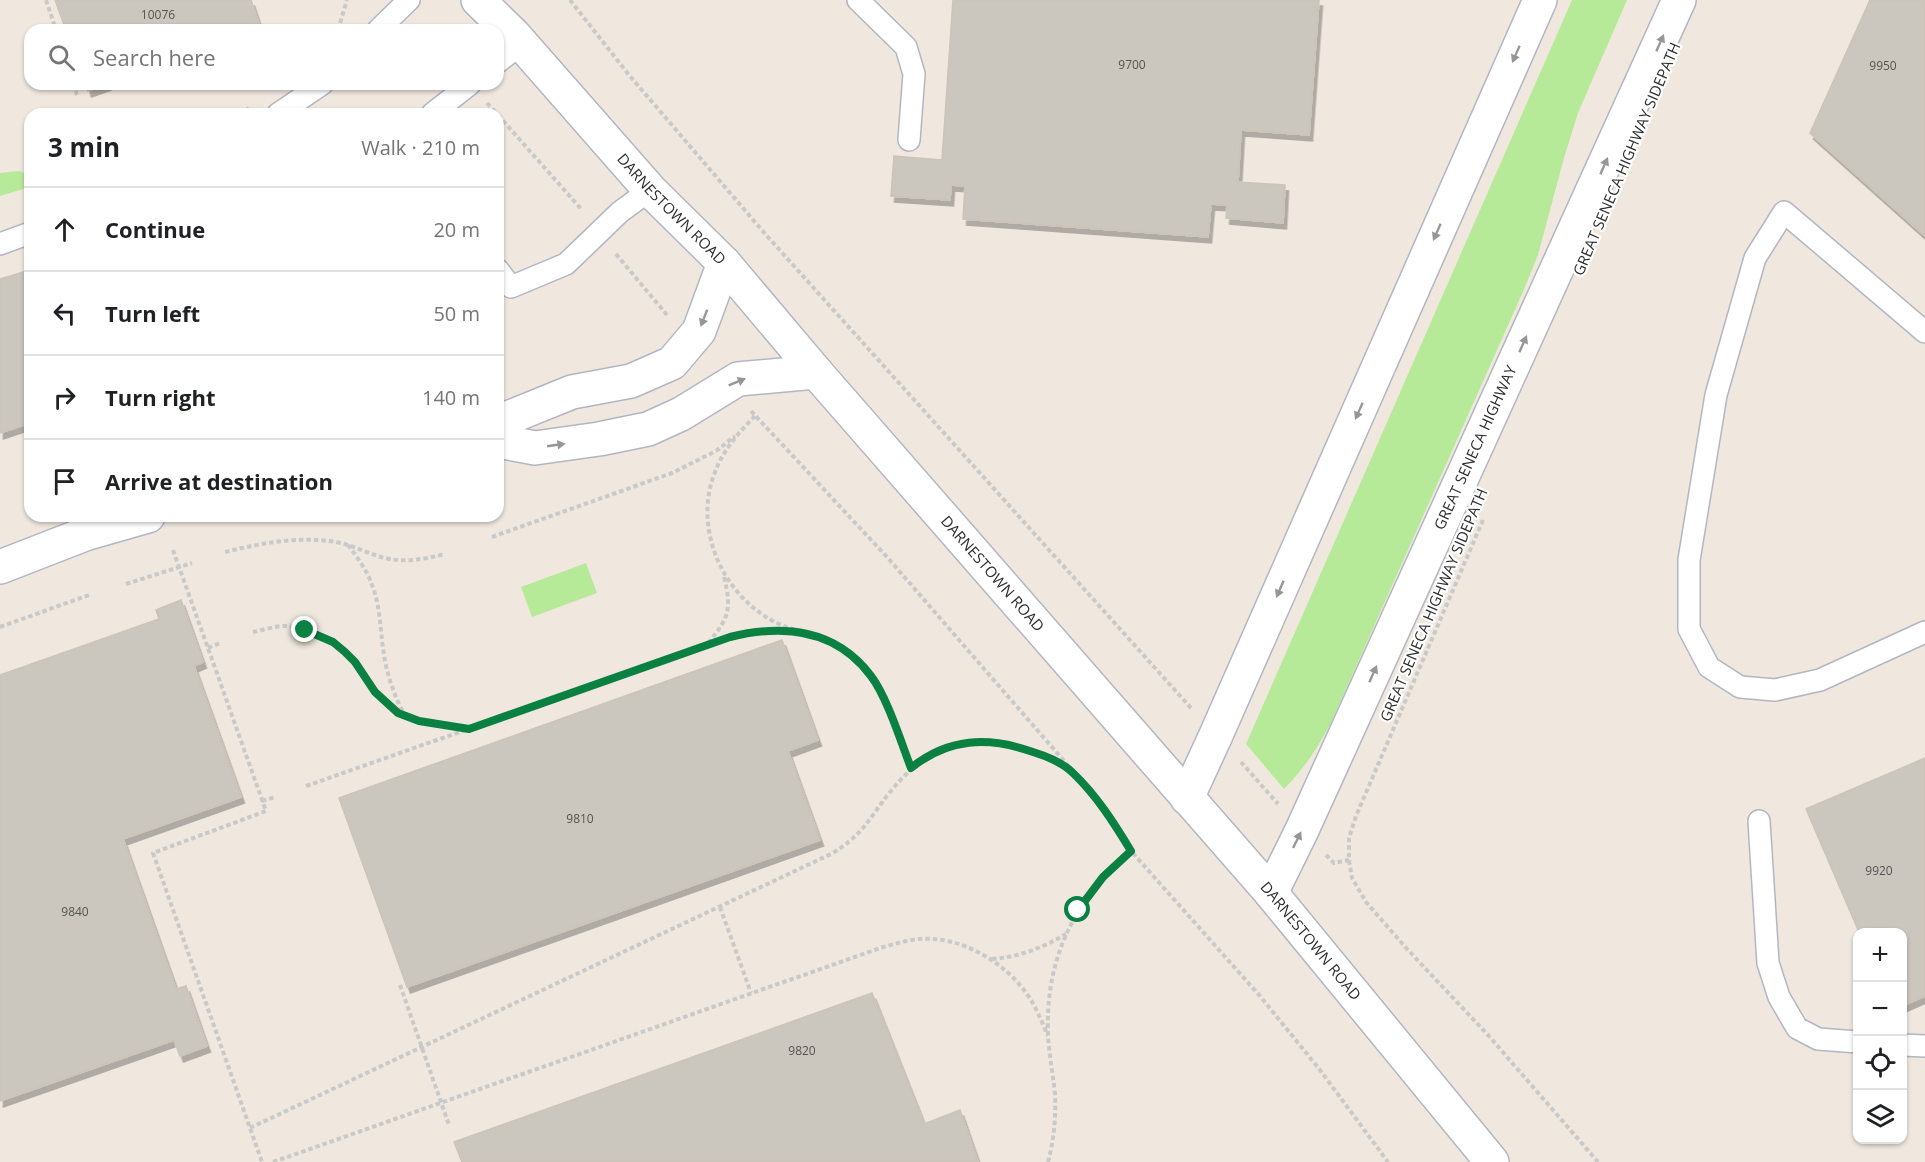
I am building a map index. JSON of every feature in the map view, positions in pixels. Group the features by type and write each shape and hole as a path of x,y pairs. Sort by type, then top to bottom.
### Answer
{"main road":[{"name":"DARNESTOWN ROAD","path":"478,0 492,24"},
{"path":"1187,798 1540,0"},
{"name":"GREAT SENECA HIGHWAY","path":"1271,893 1316,799 1679,0"},
{"name":"DARNESTOWN ROAD","path":"509,53 724,263 816,372 1271,893 1492,1162"},
{"path":"504,420 572,392 631,381 672,363 699,331 724,263"},
{"path":"504,442 535,448 648,429 681,414 738,379 816,372"},
{"path":"0,567 85,534 127,522"}],"lane":[{"path":"384,24 409,0"},
{"path":"858,0 906,48 914,74 909,140"},
{"path":"287,108 313,90"},
{"path":"440,108 462,90"},
{"path":"505,291 566,264 620,212 650,190"},
{"path":"1925,332 1784,212 1755,258 1716,395 1689,560 1689,629 1709,667 1740,687 1775,690 1820,680 1925,632"},
{"path":"0,244 24,236"},
{"path":"1759,821 1768,963 1779,997 1797,1028 1818,1039 1853,1042"},
{"path":"1907,1045 1925,1046"}],"path":[{"path":"46,0 54,24"},
{"path":"340,24 347,0"},
{"path":"570,0 629,75 766,236 1177,693"},
{"path":"75,90 77,94"},
{"path":"486,102 491,108"},
{"path":"504,123 580,209"},
{"path":"617,256 669,316"},
{"path":"748,408 887,558 1104,807 1131,851 1260,996 1320,1070 1388,1162"},
{"path":"492,537 672,473 716,451 738,434 755,416"},
{"path":"706,645 726,618 729,596 708,530 707,508 715,471 738,434"},
{"name":"GREAT SENECA HIGHWAY SIDEPATH","path":"1485,518 1356,816 1349,838 1352,878 1366,902 1488,1035 1598,1162"},
{"path":"225,552 259,544 296,540 335,542 396,560 426,559 445,554"},
{"path":"348,545 372,583 379,611 386,664 398,703 407,718"},
{"path":"173,550 266,811 153,853 262,1162"},
{"path":"126,584 192,563"},
{"path":"723,573 739,594 772,620 837,645 854,658 871,676 882,695 911,768"},
{"path":"0,627 89,595"},
{"path":"253,632 283,626 320,635 333,642 355,662 375,692 407,718 469,729"},
{"path":"306,786 706,645 750,632 769,629 795,630"},
{"path":"208,648 220,643"},
{"path":"250,1128 845,846 867,825 889,793 911,768 937,751 953,745 988,741 1025,749 1072,771"},
{"path":"1243,764 1275,801"},
{"path":"262,801 275,797"},
{"path":"1048,1162 1055,1122 1055,1095 1048,1036 1052,976 1066,933 1078,910 1109,871 1131,851"},
{"path":"1334,863 1349,860"},
{"path":"720,907 751,993"},
{"path":"991,959 1006,958 1036,950 1066,933"},
{"path":"273,1162 882,946 920,939 955,943 991,959 1011,975 1025,991 1048,1036"},
{"path":"400,985 449,1125"}],"green space":[{"path":"1572,0 1627,0 1578,113 1538,255 1330,725 1309,759 1284,789 1246,744"},
{"path":"19,171 24,173 24,189 0,196 0,173"},
{"path":"586,563 597,593 532,617 521,587"}],"building":[{"path":"55,0 251,0 259,24 64,24"},
{"path":"953,0 1319,0 1309,135 1241,130 1238,182 1285,185 1283,223 1226,218 1227,205 1211,204 1208,237 963,219 965,186 951,185 950,200 891,196 894,156 942,160"},
{"path":"1870,0 1925,0 1925,236 1810,133"},
{"path":"24,272 24,425 0,433 0,279"},
{"path":"181,600 203,662 194,666 241,797 123,839 176,989 186,986 207,1046 180,1056 174,1040 0,1101 0,675 159,619 156,610"},
{"path":"782,640 818,740 788,751 820,840 407,987 339,798"},
{"path":"1925,758 1925,996 1907,1004 1907,928 1857,928 1806,809"},
{"path":"872,993 924,1124 960,1110 978,1162 462,1162 454,1142"}],"route":[{"path":"305,630 333,642 345,652 355,662 375,692 398,713 419,721 469,729 730,637 769,629 795,630 819,638 837,645 854,658 871,676 882,695 911,768 924,758 953,745 988,741 1025,749 1072,771 1104,807 1131,851 1103,877 1078,910"}]}
